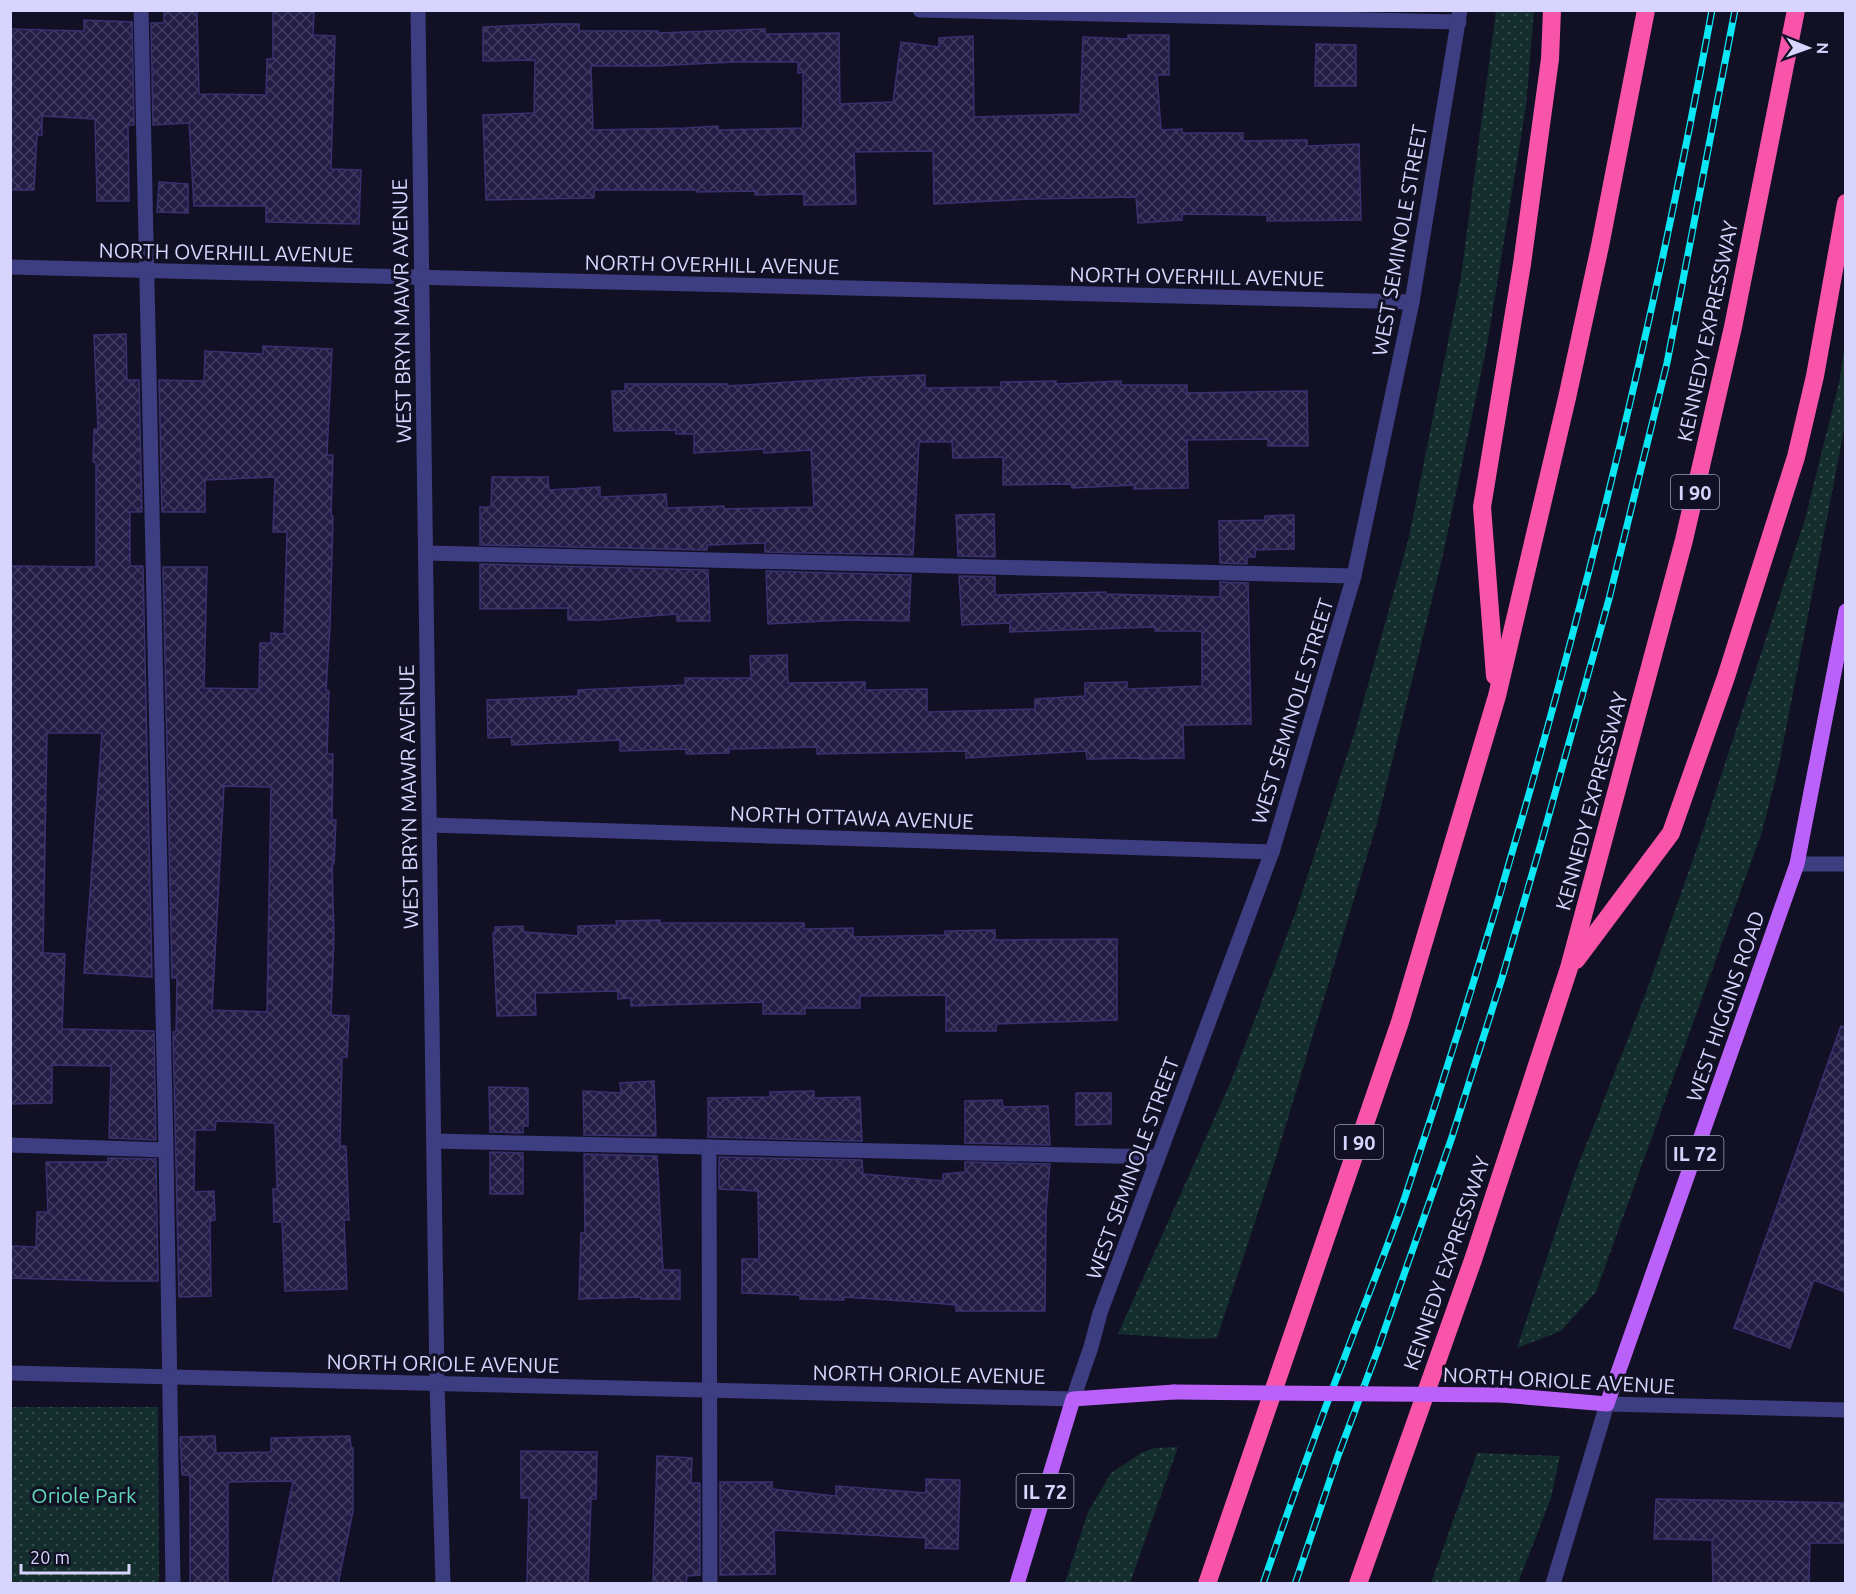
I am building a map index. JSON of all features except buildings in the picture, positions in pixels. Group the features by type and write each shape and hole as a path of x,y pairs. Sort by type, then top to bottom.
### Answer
{"highway":[{"path":"1497,696 1482,507 1522,264 1550,59 1552,10"},
{"name":"I 90","path":"1207,1584 1400,1022 1497,696 1567,398 1600,246 1646,10"},
{"name":"KENNEDY EXPRESSWAY","path":"1358,1584 1473,1260 1569,968 1684,540 1733,327 1796,10"},
{"path":"1569,968 1671,833 1726,677 1796,456 1815,376 1845,203"}],"main road":[{"name":"WEST HIGGINS ROAD","path":"1606,1404 1797,864 1845,611"},
{"name":"NORTH ORIOLE AVENUE","path":"1073,1399 1174,1392 1502,1395 1606,1404"},
{"name":"IL 72","path":"1017,1584 1073,1399"}],"street":[{"path":"141,10 166,1149 173,1584"},
{"name":"WEST BRYN MAWR AVENUE","path":"418,10 437,1384 443,1584"},
{"path":"920,10 1459,16"},
{"name":"WEST SEMINOLE STREET","path":"1073,1399 1100,1313 1272,852 1354,576 1412,302 1459,16"},
{"name":"NORTH OVERHILL AVENUE","path":"10,267 1412,302"},
{"path":"426,553 1354,576"},
{"name":"NORTH OTTAWA AVENUE","path":"430,825 1272,852"},
{"path":"1797,864 1845,864"},
{"path":"434,1141 1158,1157"},
{"path":"10,1145 166,1149"},
{"path":"709,1147 710,1584"},
{"name":"NORTH ORIOLE AVENUE","path":"10,1373 1073,1399"},
{"path":"1553,1584 1606,1404"},
{"name":"NORTH ORIOLE AVENUE","path":"1606,1404 1845,1410"}],"green space":[{"path":"1496,11 1534,11 1526,106 1487,345 1442,559 1377,823 1275,1161 1217,1338 1192,1339 1118,1334 1232,1079 1295,914 1356,728 1409,537 1461,277"},
{"path":"1845,342 1845,425 1779,765 1762,832 1596,1292 1561,1331 1517,1348 1575,1173 1644,998 1703,831 1805,519 1839,383"},
{"name":"Oriole Park","path":"11,1407 158,1407 159,1583 11,1583"},
{"path":"1178,1447 1130,1583 1065,1583 1088,1512 1111,1473 1141,1453 1154,1448"},
{"path":"1477,1453 1560,1456 1551,1498 1518,1583 1431,1583"}],"railway":[{"path":"1263,1584 1312,1443 1405,1197 1497,905 1579,609 1616,460 1651,311 1712,10"},
{"path":"1295,1584 1338,1456 1452,1137 1542,840 1609,599 1667,363 1735,10"}]}
